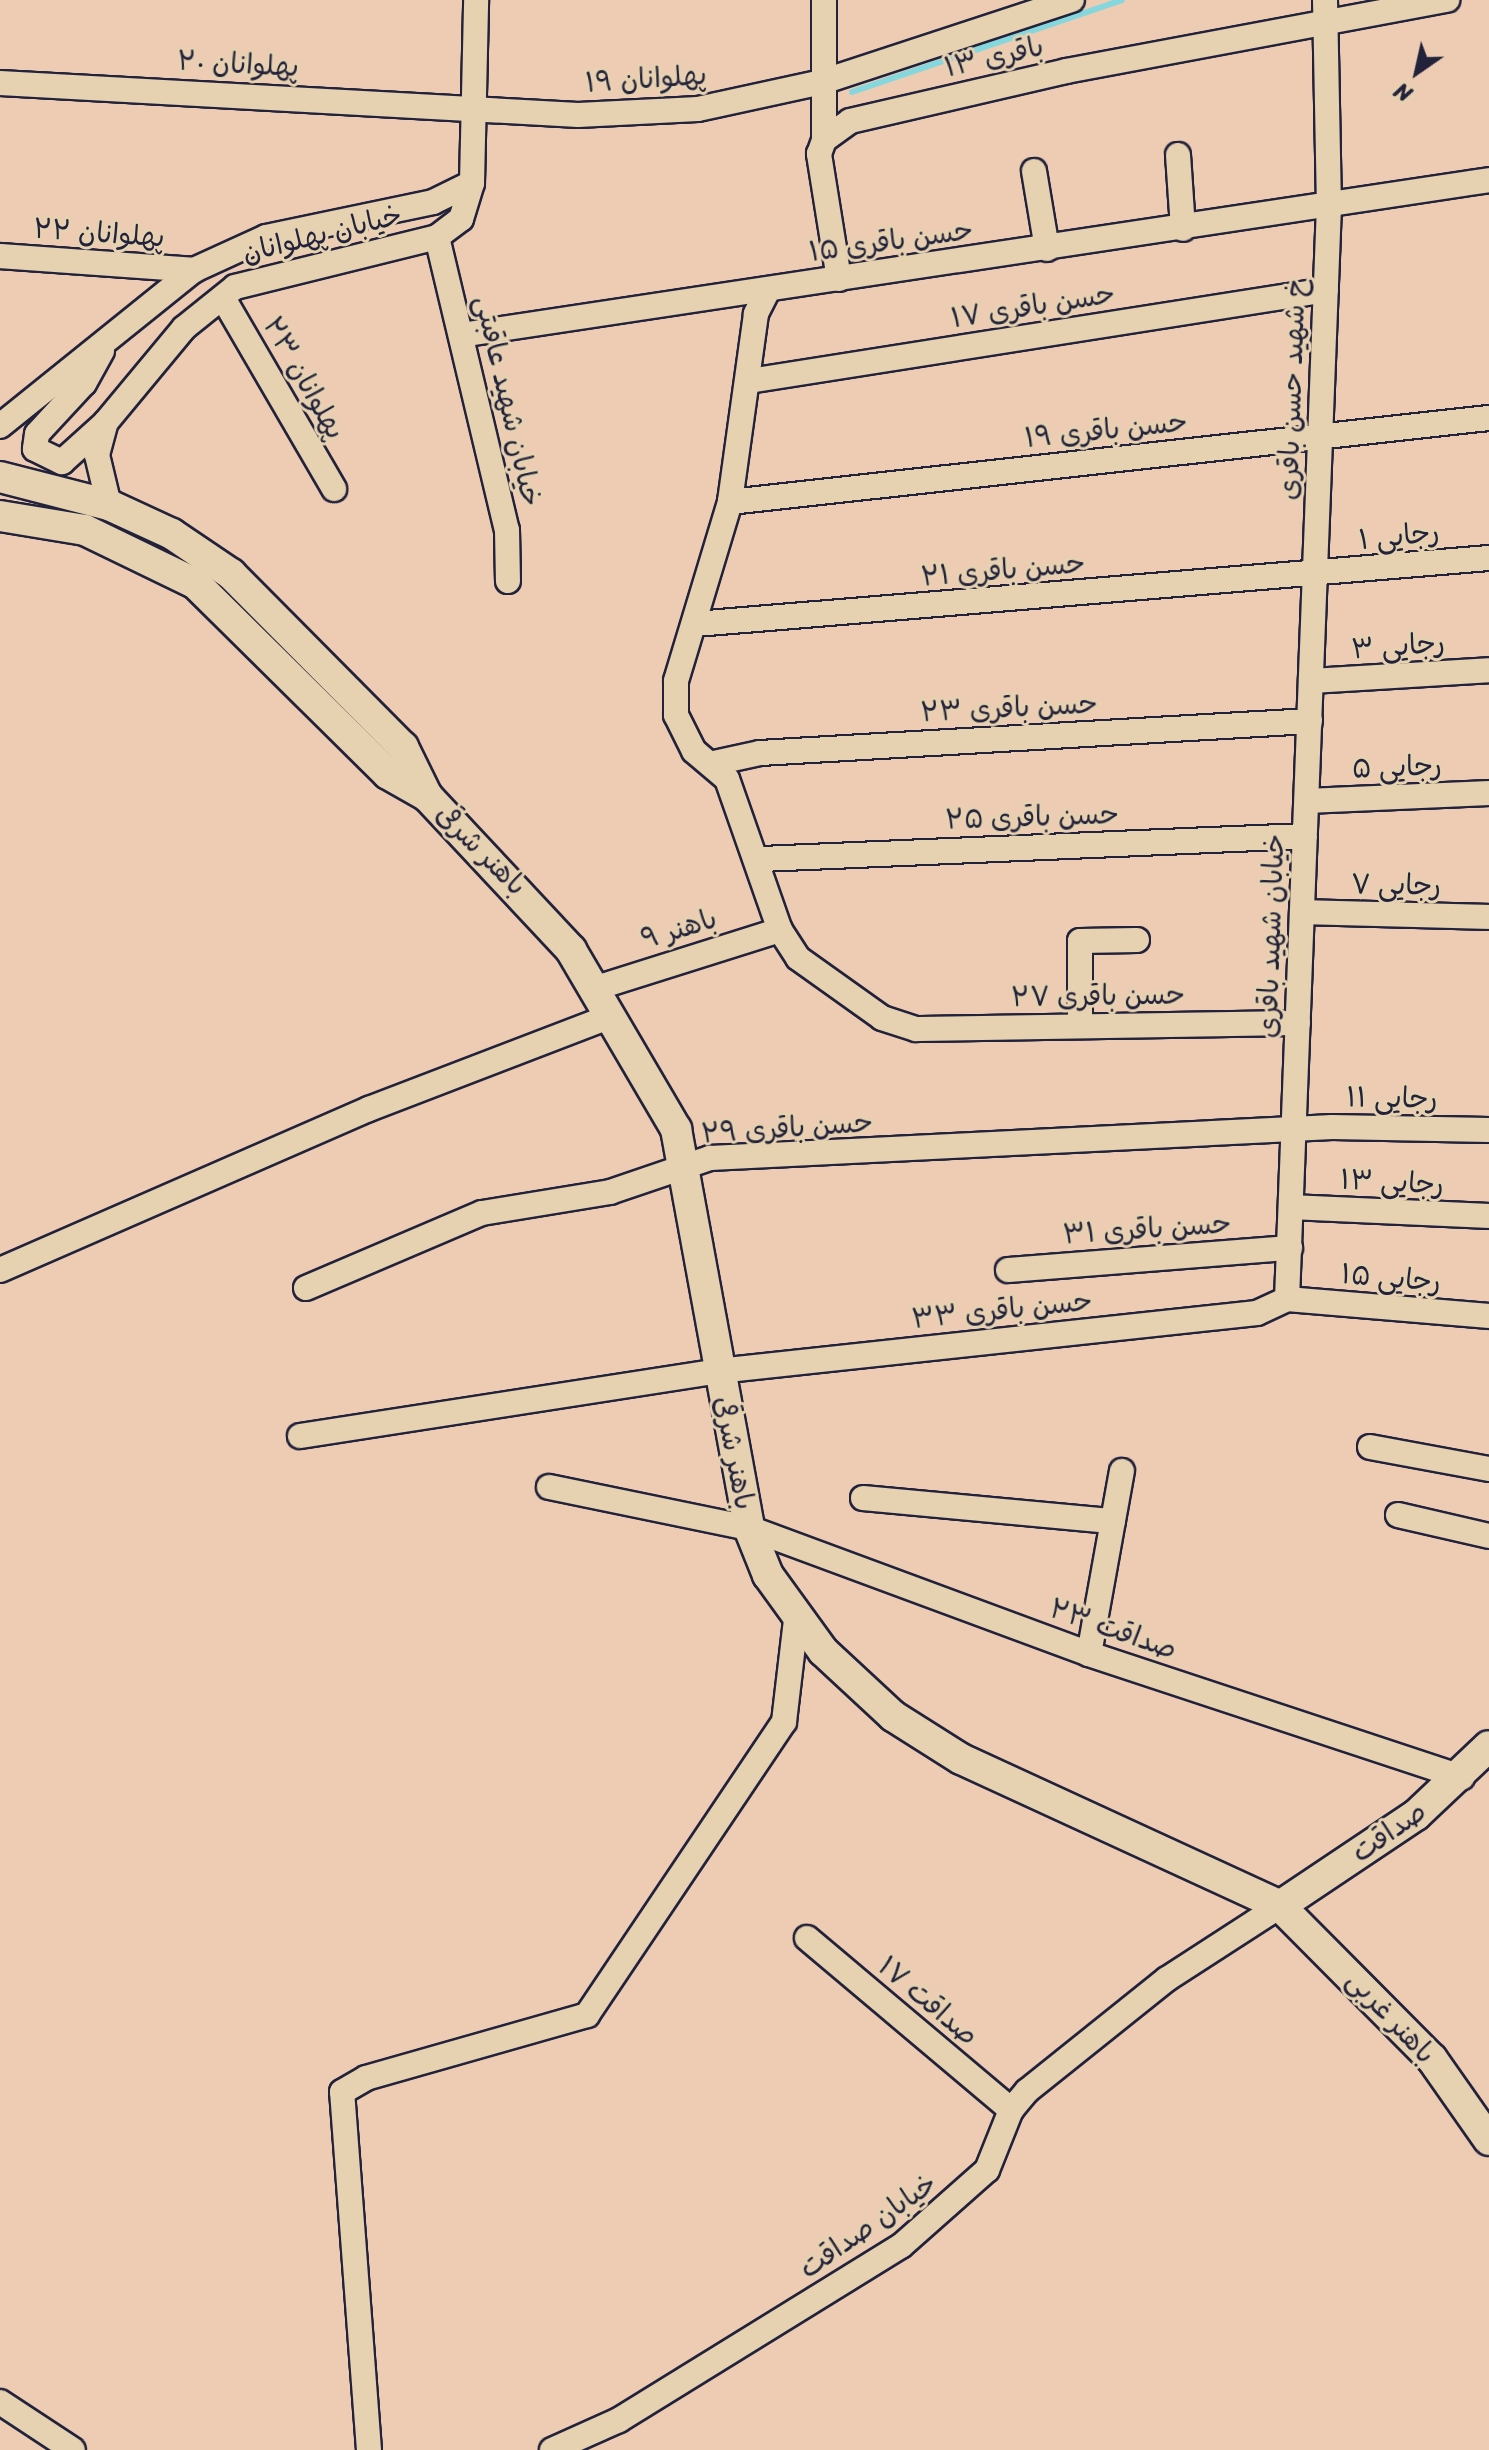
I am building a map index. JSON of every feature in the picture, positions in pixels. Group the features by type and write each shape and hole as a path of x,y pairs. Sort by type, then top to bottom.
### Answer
{"street":[{"name":"خیابان پهلوانان","path":"109,505 97,455 106,422 133,381 223,298 297,269 437,237 461,219 472,183 476,0"},
{"path":"824,0 824,140 819,168 839,279"},
{"name":"باقری ۱۳","path":"822,82 1072,0"},
{"path":"1325,0 1329,208"},
{"name":"باقری ۱۳","path":"824,140 850,121 1066,71 1325,26 1447,0"},
{"name":"پهلوانان ۱۹","path":"473,105 578,115 698,109 822,82"},
{"name":"پهلوانان ۲۰","path":"0,83 473,105"},
{"path":"1178,155 1183,229"},
{"path":"1034,171 1047,249"},
{"name":"حسن باقری ۱۵","path":"461,335 1329,208 1489,180"},
{"name":"خیابان پهلوانان","path":"0,426 194,270 266,237 433,202 472,183"},
{"name":"خ شهید حسن باقری","path":"1315,575 1329,208"},
{"name":"خیابان شهید عاقبتی","path":"437,237 507,530 508,581"},
{"name":"پهلوانان ۲۲","path":"0,256 194,270"},
{"path":"768,290 756,314 730,502 696,624 676,681 676,715 694,751 714,763 761,859 780,930"},
{"name":"حسن باقری ۱۷","path":"749,381 1326,290"},
{"name":"پهلوانان ۲۳","path":"223,298 334,489"},
{"path":"106,422 62,462 35,449 37,434 84,383 109,338"},
{"name":"حسن باقری ۱۹","path":"730,502 1489,418"},
{"name":"باهنر شرقی","path":"0,477 109,505 172,534 231,574 403,747 427,796"},
{"name":"باهنر شرقی","path":"0,516 85,530 196,584 388,774 427,796 534,903 596,988 661,1094 687,1167 718,1371 749,1528 796,1620 893,1716 961,1759 1280,1906"},
{"name":"رجایی ۱","path":"1315,575 1489,558"},
{"name":"حسن باقری ۲۱","path":"696,624 1315,575"},
{"name":"خیابان شهید باقری","path":"1287,1299 1315,575"},
{"name":"رجایی ۳","path":"1311,681 1489,670"},
{"name":"حسن باقری ۲۳","path":"714,763 760,753 1310,721"},
{"name":"رجایی ۵","path":"1307,801 1489,793"},
{"name":"حسن باقری ۲۵","path":"761,859 1305,836"},
{"name":"رجایی ۷","path":"1302,912 1489,917"},
{"name":"باهنر ۹","path":"596,988 780,930"},
{"name":"حسن باقری ۲۷","path":"780,930 812,972 899,1025 1298,1023"},
{"path":"1080,1026 1080,941 1137,940"},
{"path":"0,1270 369,1109 611,1016"},
{"name":"رجایی ۱۱","path":"1294,1131 1489,1130"},
{"name":"حسن باقری ۲۹","path":"306,1288 482,1213 610,1192 710,1158 1294,1131"},
{"name":"رجایی ۱۳","path":"1291,1207 1489,1216"},
{"name":"حسن باقری ۳۱","path":"1008,1270 1290,1248"},
{"name":"حسن باقری ۳۳","path":"300,1436 718,1371 1257,1313 1287,1299"},
{"name":"رجایی ۱۵","path":"1287,1299 1489,1316"},
{"path":"1370,1447 1489,1469"},
{"path":"1089,1654 1122,1471"},
{"name":"صداقت ۲۳","path":"549,1487 749,1528 1089,1654 1462,1777"},
{"path":"863,1498 1113,1521"},
{"path":"1398,1515 1489,1536"},
{"path":"369,2450 342,2092 366,2078 587,2015 784,1722 796,1620"},
{"name":"صداقت","path":"1280,1906 1462,1777 1489,1746"},
{"name":"خیابان صداقت","path":"552,2450 619,2420 901,2246 987,2170 1011,2110 1167,1979 1280,1906"},
{"name":"باهنر غربی","path":"1280,1906 1432,2059 1489,2140"},
{"name":"صداقت ۱۷","path":"807,1938 1011,2110"},
{"path":"0,2402 73,2450"}],"waterway":[{"path":"852,92 1122,0"}]}
